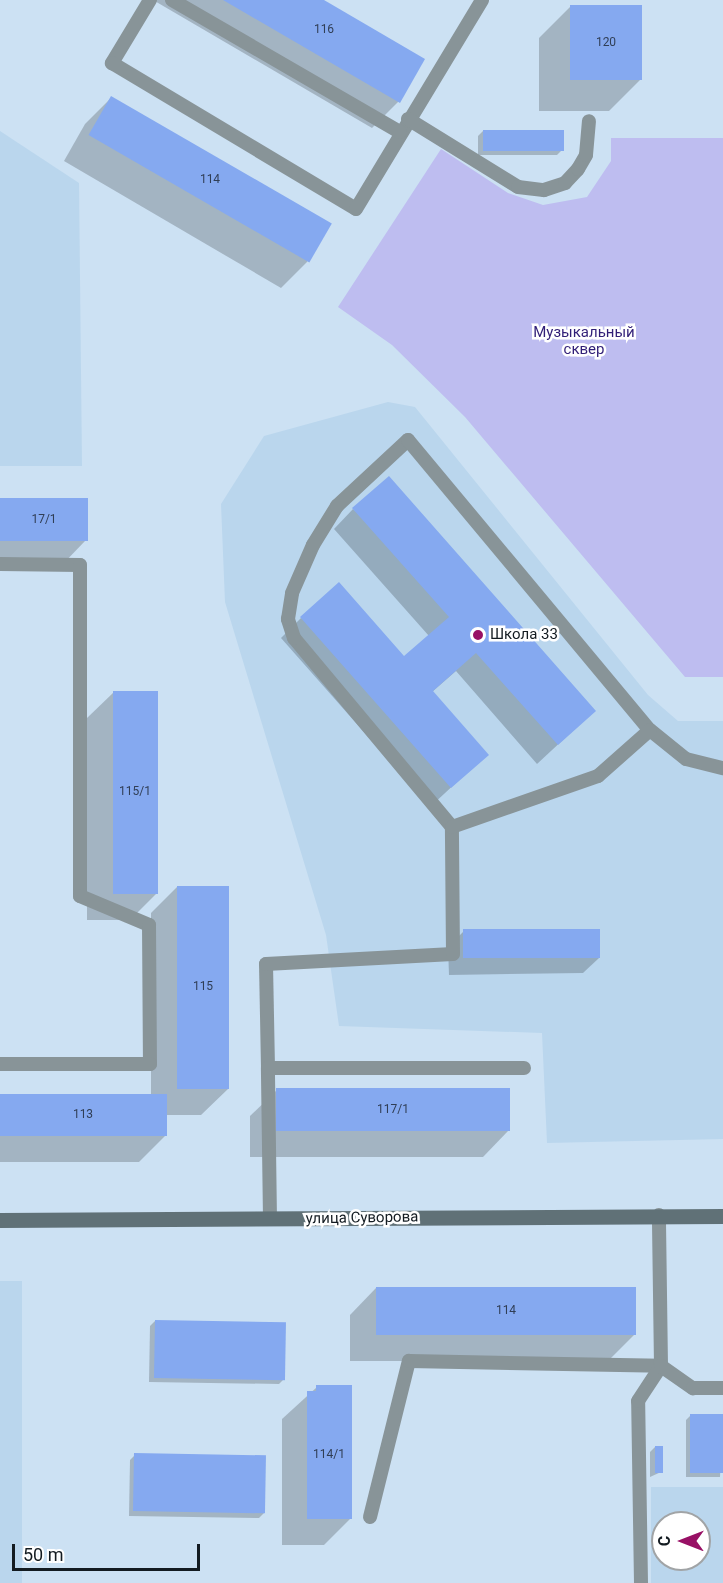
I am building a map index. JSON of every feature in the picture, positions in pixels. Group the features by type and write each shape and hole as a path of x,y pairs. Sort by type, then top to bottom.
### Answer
{"main road":[{"name":"улица Суворова","path":"0,1220 723,1216"}],"lane":[{"path":"150,0 112,63 356,210 400,132 482,0"},
{"path":"172,0 400,132"},
{"path":"408,119 518,187 544,190 566,183 578,169 586,154 589,121"},
{"path":"270,1219 266,964 453,954 452,827 294,638 288,619 296,583 313,545 337,506 408,440 650,730 686,759 723,768"},
{"path":"0,564 80,565 80,896 148,924 150,1064 0,1064"},
{"path":"452,827 598,776 650,730"},
{"path":"268,1068 524,1068"},
{"path":"641,1583 638,1401 661,1366 659,1215"},
{"path":"370,1517 409,1361 661,1366 693,1388 723,1388"}],"shaded area":[{"path":"0,131 79,183 82,466 0,466"},
{"path":"388,402 415,407 648,695 678,721 723,721 723,1139 547,1143 542,1033 339,1026 326,935 225,602 221,504 264,436"},
{"path":"0,1281 22,1281 22,1583 0,1583"},
{"path":"651,1487 723,1487 723,1583 651,1583 651,1571 711,1571 711,1511 651,1511"}],"green space":[{"name":"Музыкальный сквер","path":"611,138 723,138 723,677 685,677 465,417 392,345 338,307 441,149 508,193 543,205 587,197 611,161"}],"building":[{"path":"223,0 324,0 425,59 400,103"},
{"path":"570,5 642,5 642,80 570,80"},
{"path":"111,96 332,224 309,262 88,135"},
{"path":"483,130 564,130 564,151 483,151"},
{"name":"Школа 33","path":"389,476 596,711 558,745 476,653 433,691 489,755 451,788 300,617 339,582 404,656 449,617 352,508"},
{"path":"0,498 88,498 88,541 0,541"},
{"path":"113,691 158,691 158,894 113,894"},
{"path":"177,886 229,886 229,1089 177,1089"},
{"path":"463,929 600,929 600,958 463,958"},
{"path":"276,1088 510,1088 510,1131 276,1131"},
{"path":"0,1094 167,1094 167,1136 0,1136"},
{"path":"376,1287 636,1287 636,1335 376,1335"},
{"path":"155,1320 286,1322 285,1380 154,1378"},
{"path":"316,1385 352,1385 352,1519 307,1519 307,1391 316,1391"},
{"path":"690,1414 723,1414 723,1473 690,1473"},
{"path":"655,1446 663,1446 663,1473 655,1473"},
{"path":"134,1453 266,1455 265,1513 133,1511"}],"place":[{"name":"Школа 33","path":"478,635"}]}
